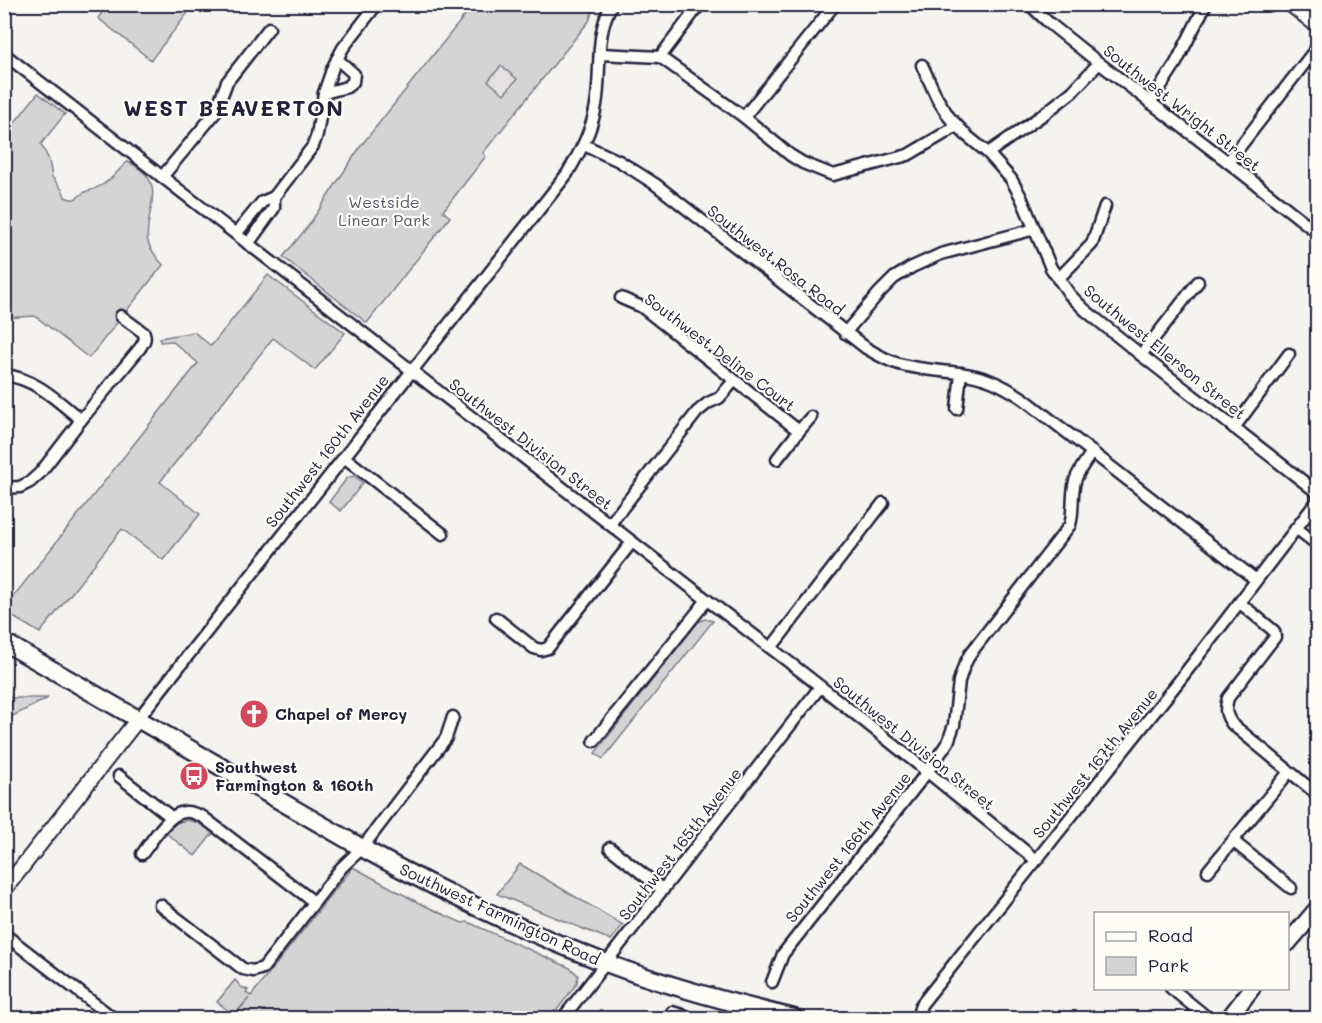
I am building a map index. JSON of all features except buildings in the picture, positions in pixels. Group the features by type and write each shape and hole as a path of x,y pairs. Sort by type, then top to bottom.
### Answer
{"main road":[{"name":"Southwest Farmington Road","path":"4,642 362,848 470,904 606,963 677,987 794,1018"},
{"path":"1289,941 1317,908"},
{"path":"1229,1018 1250,990"}],"street":[{"path":"236,234 261,202 274,197 313,146 324,93 337,59 377,4"},
{"name":"Southwest 160th Avenue","path":"4,890 567,174 584,145 594,116 602,27 612,4"},
{"path":"660,57 700,4"},
{"path":"744,117 835,4"},
{"name":"Southwest Wright Street","path":"1029,4 1039,16 1317,233"},
{"path":"1150,103 1176,63 1206,4"},
{"path":"1290,4 1317,26"},
{"path":"162,177 215,113 227,82 269,28"},
{"path":"1228,162 1317,46"},
{"name":"Southwest Division Street","path":"4,54 771,648 928,771 1036,860"},
{"path":"600,54 660,57 744,117 790,155 833,175 908,155 957,126"},
{"path":"324,93 347,87 353,82 354,74 337,59"},
{"path":"988,153 1072,92 1099,63"},
{"name":"Southwest Ellerson Street","path":"922,65 937,98 949,117 988,153 1011,179 1021,197 1043,251 1070,296 1141,355 1317,493"},
{"name":"Southwest Rosa Road","path":"584,145 619,161 654,184 866,348 896,364 961,373 996,382 1008,388 1256,580"},
{"path":"248,244 274,208 274,197"},
{"path":"1058,279 1092,244 1105,206"},
{"path":"845,333 886,286 921,262 941,254 1035,229"},
{"path":"1141,355 1198,282"},
{"name":"Southwest Deline Court","path":"621,298 642,307 799,431"},
{"path":"4,488 20,488 40,473 140,348 144,342 144,333 121,316"},
{"path":"1234,428 1289,354"},
{"path":"957,409 961,373"},
{"path":"4,375 22,378 34,384 81,420"},
{"path":"610,524 697,412 719,398 734,381"},
{"name":"Southwest Deline Court","path":"777,459 811,417"},
{"name":"Southwest 166th Avenue","path":"772,982 783,954 928,771 948,742 954,725 959,681 964,666 970,654 1070,525 1073,513 1074,482 1092,452"},
{"path":"344,458 443,534"},
{"name":"Southwest 167th Avenue","path":"918,1015 921,1005 1240,603 1317,500"},
{"path":"771,648 883,503"},
{"path":"1296,528 1317,545"},
{"path":"496,618 534,648 544,649 551,644 632,542"},
{"path":"594,741 707,600"},
{"path":"1240,603 1274,631 1275,637 1228,698 1226,716 1232,724 1317,795"},
{"name":"Southwest 165th Avenue","path":"563,1018 820,687"},
{"path":"160,905 243,969 253,971 260,969 342,867 362,848 446,738 453,717"},
{"path":"1208,871 1289,772"},
{"path":"119,776 171,817"},
{"path":"142,854 171,817 185,812 203,817 314,902"},
{"path":"1233,841 1290,888"},
{"path":"610,848 663,890"},
{"path":"4,934 113,1018"},
{"path":"1173,990 1208,1018"},
{"path":"672,1012 692,1018"}],"shaded area":[{"path":"501,65 517,78 504,95 488,81"}],"green space":[{"path":"97,5 194,5 151,60 98,18 104,10"},
{"name":"Westside Linear Park","path":"473,5 595,5 589,21 483,153 486,156 443,211 450,217 367,323 283,257 309,225 360,147","holes":["501,66 517,79 504,94 488,81"]},
{"path":"38,93 65,114 41,144 49,160 52,177 65,197 75,199 101,186 127,162 142,171 149,178 152,186 148,242 163,265 89,358 35,316 5,318 4,136"},
{"path":"268,275 345,333 315,370 273,338 160,482 200,514 163,560 122,529 40,633 5,612 5,607 198,363 172,341 160,342 160,338 194,332 211,346"},
{"path":"354,476 363,483 341,511 329,502 347,478"},
{"path":"705,619 713,621 603,759 595,753 698,622"},
{"path":"5,670 10,698 48,698 5,720"},
{"path":"187,820 214,832 195,856 166,833 176,823"},
{"path":"520,864 623,925 611,940 497,894"},
{"path":"353,867 419,903 462,923 468,922 570,968 578,975 577,983 551,1018 233,1018 249,998 234,1015 217,1002 235,980 241,987 248,990 246,993 251,996"}],"place":[{"name":"Chapel of Mercy","path":"254,714"},
{"name":"Southwest Farmington & 160th","path":"194,776"}],"district":[{"name":"WEST BEAVERTON","path":"234,108"}]}
